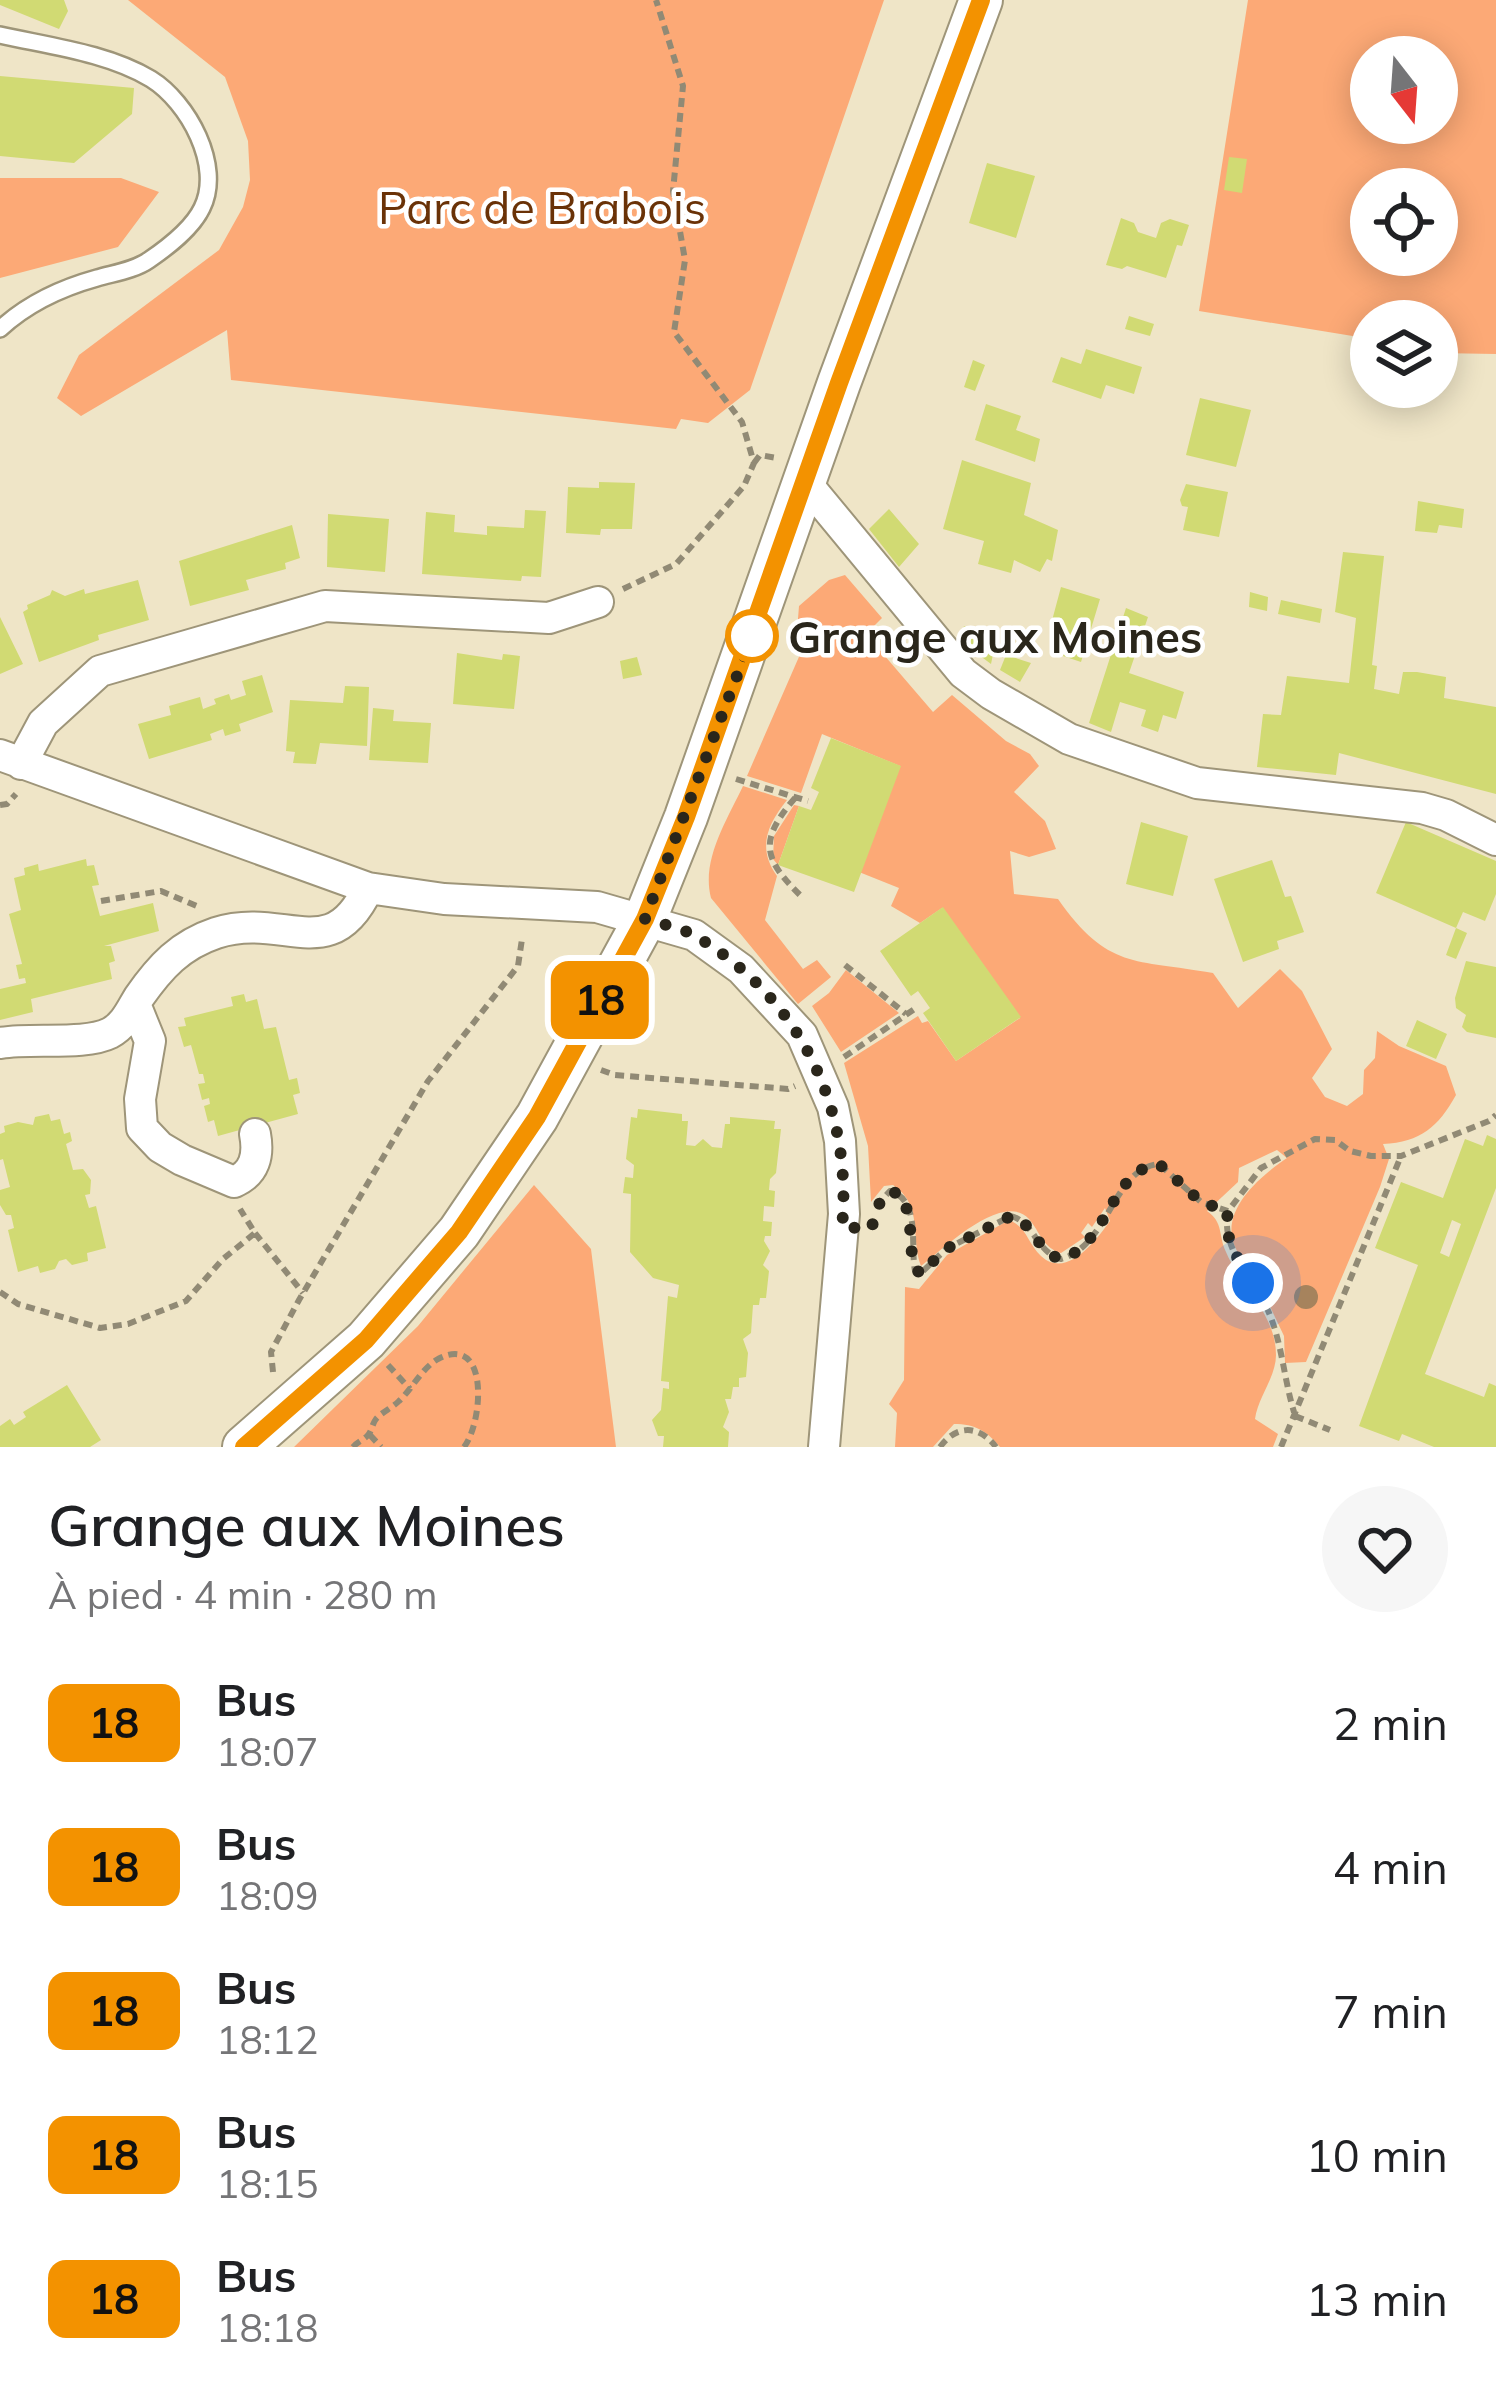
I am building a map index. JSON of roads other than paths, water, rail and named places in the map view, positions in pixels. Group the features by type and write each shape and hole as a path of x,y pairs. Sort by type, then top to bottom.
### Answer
{"main road":[{"path":"244,1447 366,1340 459,1232 537,1117 645,919 704,769 795,472 981,0"}],"street":[{"path":"795,472 963,673 1069,739 1197,783 1421,808 1496,840"},
{"path":"598,602 549,618 325,606 100,671 51,714 10,760 368,888 445,899 597,907 694,935 741,969 802,1035 820,1073 840,1142 842,1227 824,1447"},
{"path":"0,1043 104,1036 120,1027 158,970 179,951 230,929 252,926 330,932 347,924 368,888"},
{"path":"135,1004 150,1041 139,1109 147,1136 182,1160 234,1182 256,1160 255,1134"}],"lane":[{"path":"0,35 114,64 153,80 189,117 203,151 207,180 202,207 178,238 144,264 56,290 0,329"}],"place":[{"name":"Grange aux Moines","path":"752,636"}],"park label":[{"name":"Parc de Brabois","path":"542,207"}]}
